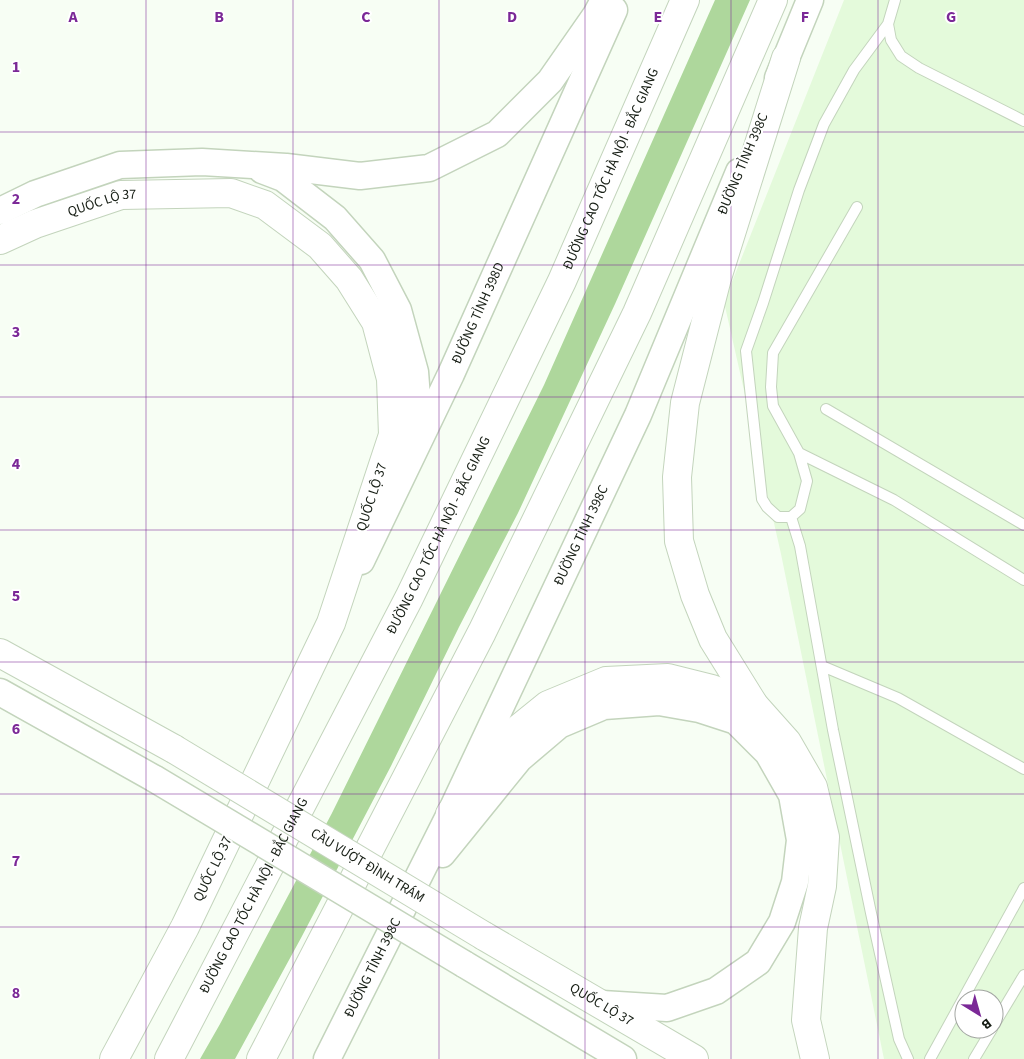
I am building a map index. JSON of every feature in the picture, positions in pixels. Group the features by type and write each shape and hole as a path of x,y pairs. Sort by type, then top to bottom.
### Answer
{"highway":[{"name":"ĐƯỜNG CAO TỐC HÀ NỘI - BẮC GIANG","path":"169,1059 409,598 562,281 684,0"},
{"path":"261,1059 482,632 637,313 773,0"},
{"path":"786,58 717,278 685,403 678,477 679,541 695,595 713,639 754,705 787,742 813,787 826,837 822,886 813,928 806,1020 815,1059"},
{"name":"QUỐC LỘ 37","path":"0,240 35,224 121,195 231,193 265,205 320,246 349,279 376,322 391,379 393,436 331,623 185,927 114,1057"},
{"name":"CẦU VƯỢT ĐÌNH TRÁM","path":"0,653 174,749 484,936"},
{"path":"450,814 502,742 548,705 606,681 668,678 712,689 754,705"},
{"name":"QUỐC LỘ 37","path":"484,936 694,1059"}],"main road":[{"path":"0,211 35,194 120,165 202,162 286,167 360,176 429,168 497,134 550,81 596,15 604,0"},
{"name":"ĐƯỜNG TỈNH 398D","path":"331,623 451,374 618,0"},
{"name":"ĐƯỜNG TỈNH 398C","path":"327,1059 450,814 638,415 810,0"},
{"path":"249,165 283,178 335,218 372,260 398,310 415,372 418,423 391,500"},
{"path":"0,692 155,780 623,1059"},
{"path":"410,893 519,759 559,726 604,706 659,702 699,709 736,721 768,753 792,795 800,840 795,882 782,922 758,962 716,991 667,1008 602,1004"},
{"path":"336,1059 347,1016"},
{"path":"569,1028 588,1059"}],"lane":[{"path":"857,207 773,353 771,386 773,406 799,453 807,481 800,509 791,516 778,517 767,507 762,499 746,351 799,190 824,124 854,70 888,24 895,0"},
{"path":"888,24 891,40 901,56 919,68 1024,121"},
{"path":"826,409 1024,525"},
{"path":"799,453 894,500 1024,580"},
{"path":"791,516 800,546 871,913 900,1039 908,1059"},
{"path":"822,666 898,698 1024,769"},
{"path":"930,1059 1024,888"},
{"path":"1004,1008 1024,975"},
{"path":"974,1059 986,1039"}],"shaded area":[{"path":"844,0 1024,0 1024,1059 884,1059 781,554 724,302"}],"green space":[{"path":"715,0 750,0 615,304 518,513 459,627 391,766 235,1059 200,1059 332,813 544,385"}]}
